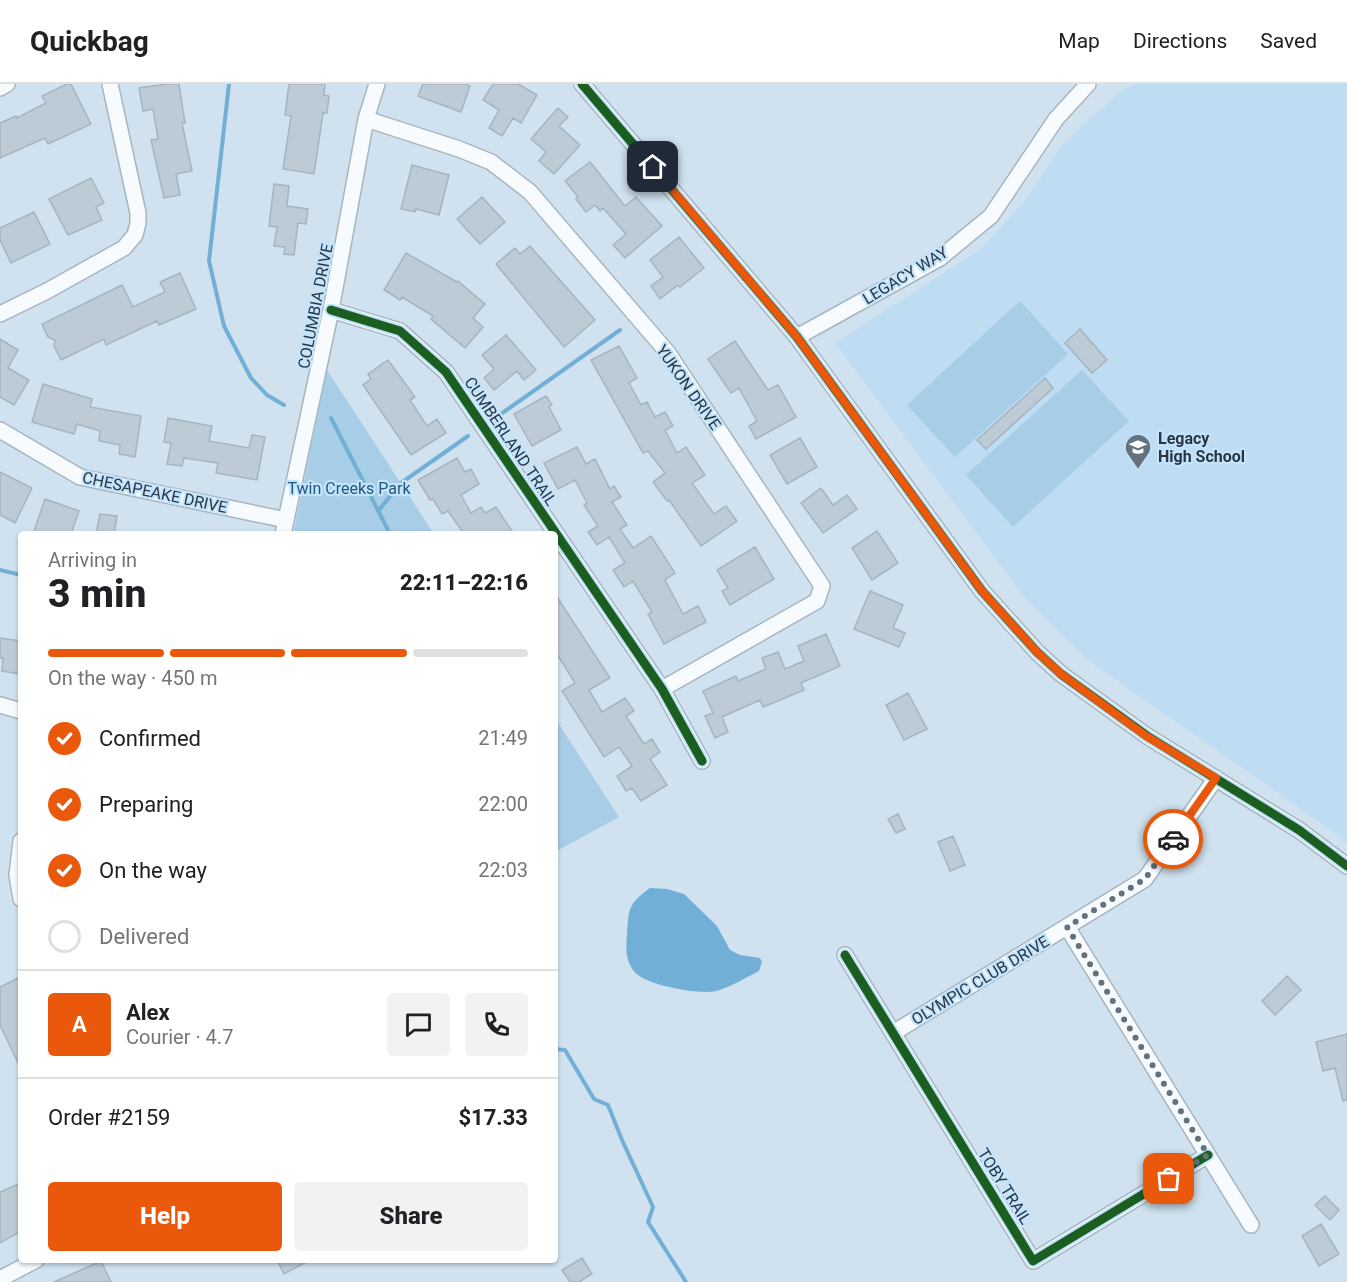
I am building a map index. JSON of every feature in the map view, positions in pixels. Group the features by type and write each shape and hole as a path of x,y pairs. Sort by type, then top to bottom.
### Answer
{"street":[{"path":"0,88 7,84"},
{"path":"0,314 124,248 135,235 138,213 110,84"},
{"name":"COLUMBIA DRIVE","path":"285,527 331,310 366,119 377,84"},
{"path":"582,84 600,102 797,337 982,591 1037,652 1061,674 1146,736 1299,830 1347,866"},
{"name":"LEGACY WAY","path":"797,337 940,258 990,216 1056,119 1088,84"},
{"name":"YUKON DRIVE","path":"366,119 459,149 491,162 530,192 668,353 822,586 817,601 662,689"},
{"name":"CUMBERLAND TRAIL","path":"331,310 400,331 446,372 554,531"},
{"name":"CHESAPEAKE DRIVE","path":"0,430 80,477 285,527"},
{"name":"CUMBERLAND TRAIL","path":"558,536 662,689 702,761"},
{"path":"0,705 18,710"},
{"name":"OLYMPIC CLUB DRIVE","path":"893,1033 1145,879 1216,778"},
{"path":"1067,927 1251,1225"},
{"name":"TOBY TRAIL","path":"845,955 1033,1261 1208,1155"},
{"path":"0,1279 30,1263"}],"shaded area":[{"name":"Legacy High School","path":"1135,84 1347,84 1347,843 1090,662 1024,597 835,343 981,249 1028,197 1062,145 1115,96"},
{"path":"650,888 667,889 684,894 717,926 730,950 740,955 760,958 762,962 759,971 727,987 708,992 672,988 638,975 630,966 627,957 628,918 637,898"}],"green space":[{"path":"1020,301 1068,354 955,457 907,405"},
{"name":"Twin Creeks Park","path":"327,370 432,531 294,531"},
{"path":"1082,370 1129,421 1013,527 966,475"},
{"path":"558,723 619,817 558,850"}],"building":[{"path":"71,84 91,124 48,144 45,138 0,158 0,123 16,116 17,118 46,103 42,96"},
{"path":"179,84 185,123 182,123 192,171 176,174 180,195 164,198 151,140 158,139 153,109 143,111 139,88"},
{"path":"289,84 325,84 324,95 329,96 327,113 323,113 314,174 283,169 291,116 285,115"},
{"path":"423,84 470,86 461,112 418,96"},
{"path":"493,84 518,84 537,95 521,123 513,118 502,136 489,128 499,110 483,100"},
{"path":"558,108 568,117 559,126 580,145 554,174 539,161 546,152 531,139"},
{"path":"590,162 625,206 636,197 662,226 625,258 613,245 626,234 603,208 600,211 595,205 586,212 565,181"},
{"path":"412,165 449,175 439,215 416,209 415,212 401,209"},
{"path":"91,178 104,203 96,207 102,220 68,235 49,199"},
{"path":"274,184 289,186 287,206 308,209 306,224 298,223 294,255 284,254 285,247 274,246 277,227 269,226"},
{"path":"482,197 505,222 480,244 457,219"},
{"path":"34,212 50,244 11,263 0,240 0,228"},
{"path":"679,237 704,268 660,299 651,286 663,277 650,260"},
{"path":"530,246 595,320 564,347 496,264 515,248 520,254"},
{"path":"406,253 458,281 485,304 473,318 483,327 465,348 431,319 433,316 402,297 400,300 384,290"},
{"path":"180,273 196,309 159,325 157,321 106,345 104,339 61,360 54,346 55,340 48,337 42,324 122,285 133,307 165,292 160,282"},
{"path":"1080,329 1107,360 1092,373 1065,343"},
{"path":"506,335 536,370 524,380 517,371 494,390 484,378 494,369 482,355"},
{"path":"0,339 18,350 8,368 29,380 14,405 0,397"},
{"path":"735,341 768,390 778,385 796,417 756,439 749,426 757,421 739,388 731,393 708,359"},
{"path":"619,346 637,378 629,383 641,405 647,402 655,417 665,412 673,426 665,430 677,453 686,447 705,475 692,483 714,514 726,506 737,521 701,546 669,500 667,501 653,482 665,473 648,451 643,453 591,360"},
{"path":"388,360 415,397 410,400 427,426 437,419 446,433 411,455 363,385 371,379 368,374"},
{"path":"1045,378 1053,388 986,449 977,440"},
{"path":"43,384 92,399 90,407 141,416 135,457 119,454 120,445 99,441 100,431 77,424 74,434 32,422"},
{"path":"546,396 552,405 549,407 561,430 532,446 514,414"},
{"path":"168,418 212,426 209,441 249,448 252,435 265,437 257,480 216,473 218,463 184,458 182,466 167,464 171,443 164,442"},
{"path":"800,438 817,467 787,484 770,455"},
{"path":"577,447 586,464 595,459 610,489 614,486 621,497 612,502 627,525 620,529 633,548 651,536 675,573 665,580 683,614 698,606 706,622 664,644 648,614 652,612 633,581 624,587 613,570 625,563 609,537 597,545 588,532 598,526 584,505 587,503 575,480 558,489 544,463"},
{"path":"457,458 465,472 471,469 479,484 461,495 471,513 481,507 485,513 496,507 512,531 462,531 448,511 442,514 418,480"},
{"path":"0,472 32,488 15,523 0,515"},
{"path":"821,488 833,505 847,495 857,509 823,533 801,503"},
{"path":"45,499 79,511 72,531 34,531"},
{"path":"100,514 117,516 114,531 97,531"},
{"path":"877,531 898,563 872,580 852,548"},
{"path":"755,547 774,579 730,605 722,591 728,588 717,570"},
{"path":"870,591 903,605 893,628 905,633 899,647 854,629"},
{"path":"558,599 610,678 589,690 602,712 625,698 634,711 626,716 644,744 652,739 660,752 650,759 667,785 641,801 632,788 626,791 617,776 632,766 619,747 604,757 562,691 575,683 558,656"},
{"path":"826,634 840,666 801,683 804,690 763,707 760,700 722,717 728,732 715,738 705,716 713,713 703,691 736,676 738,681 766,669 762,658 778,652 785,669 804,661 798,646"},
{"path":"0,638 18,641 18,674 2,671 3,658 0,658"},
{"path":"908,693 927,729 904,740 886,705"},
{"path":"898,814 905,829 896,833 888,819"},
{"path":"953,836 965,865 950,871 938,842"},
{"path":"1287,976 1301,990 1275,1015 1262,1001"},
{"path":"18,978 18,1063 0,1025 0,987"},
{"path":"1347,1034 1347,1100 1343,1101 1335,1068 1323,1071 1316,1042"},
{"path":"18,1184 18,1233 0,1243 0,1192"},
{"path":"1325,1196 1339,1210 1330,1220 1315,1205"},
{"path":"1321,1224 1339,1254 1319,1266 1302,1236"},
{"path":"582,1258 592,1274 579,1282 570,1282 562,1270"},
{"path":"97,1263 102,1263 111,1282 54,1282"},
{"path":"278,1263 304,1263 284,1274"}],"waterway":[{"path":"229,84 209,261 224,326 251,378 267,395 284,405"},
{"path":"498,416 620,330"},
{"path":"331,418 388,531"},
{"path":"378,511 401,483 468,436"},
{"path":"0,570 18,574"},
{"path":"558,1049 565,1050 594,1099 608,1105 653,1207 648,1222 686,1282"}],"cycle path":[{"path":"582,84 797,337 982,591 1037,652 1061,674 1147,736 1299,830 1347,866"},
{"path":"331,310 400,331 446,372 554,531"},
{"path":"558,536 662,689 702,761"},
{"path":"845,955 1033,1261 1208,1155"}],"way so far":[{"path":"1169,1179 1208,1155 1067,927 1145,879 1173,839"}],"place":[{"name":"Legacy High School","path":"1138,470"}],"route":[{"path":"653,167 797,337 982,591 1037,652 1061,674 1146,736 1216,778 1173,839"}]}
